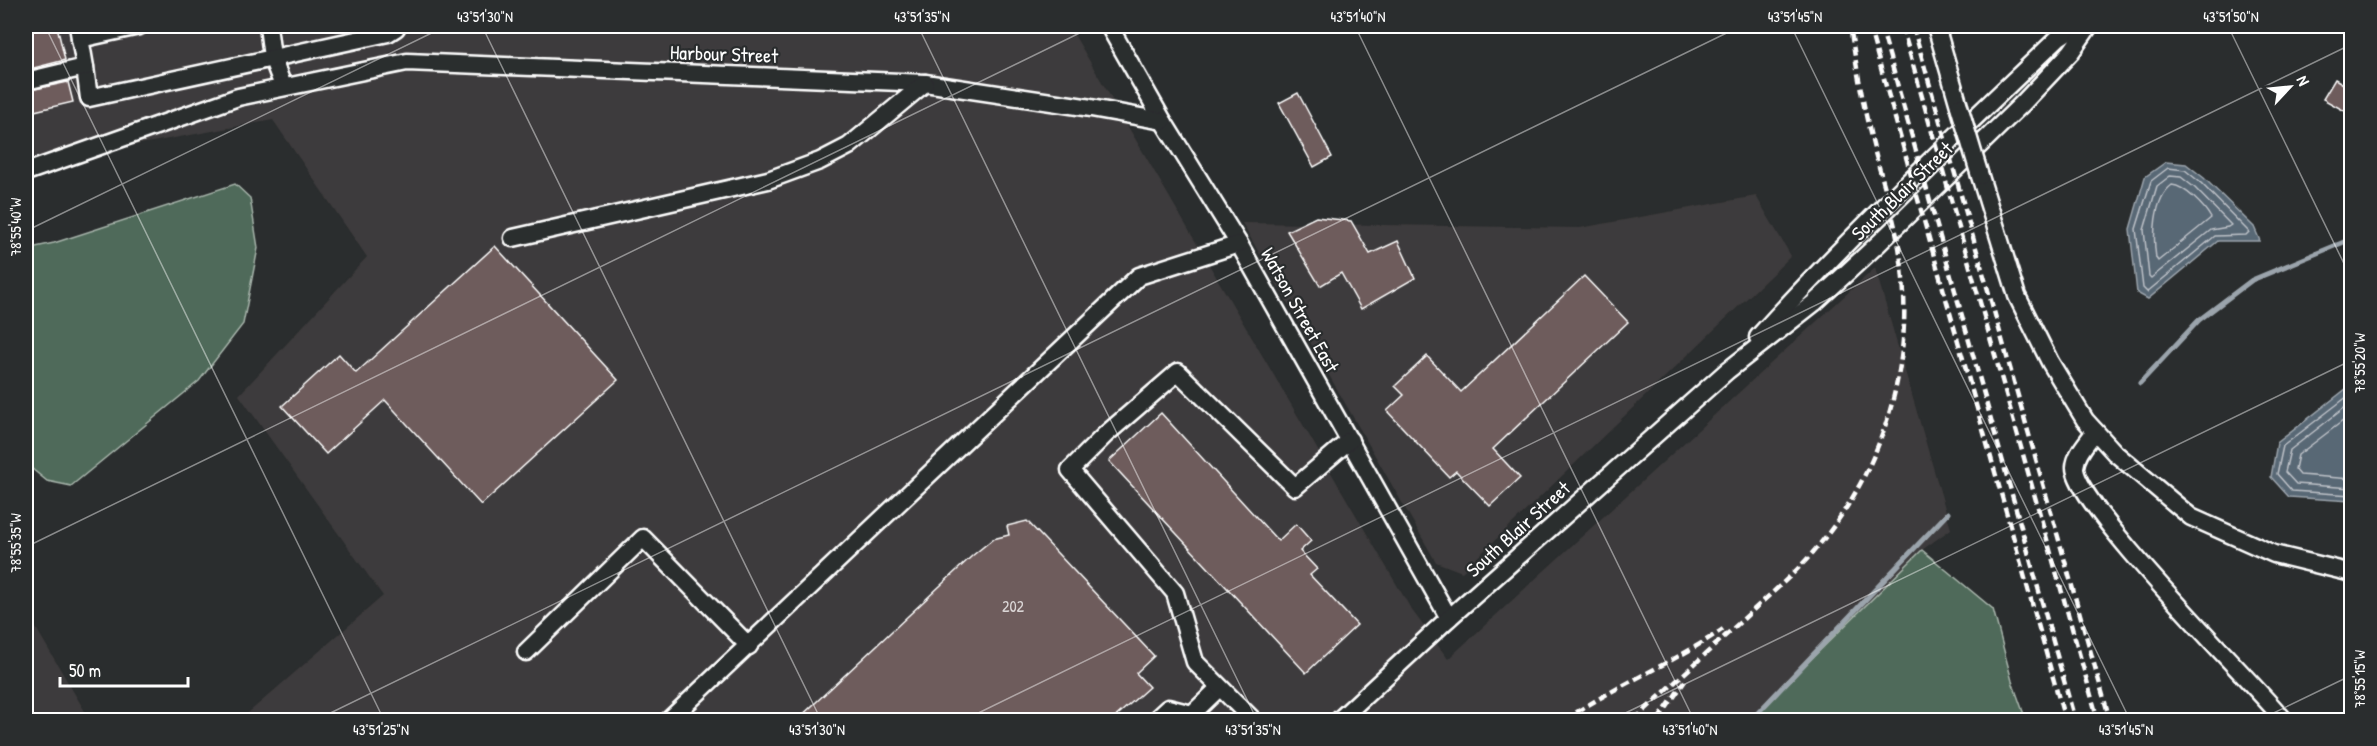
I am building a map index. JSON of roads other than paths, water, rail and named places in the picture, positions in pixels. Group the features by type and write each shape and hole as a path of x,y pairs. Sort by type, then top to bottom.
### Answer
{"street":[{"path":"139,26 79,32 88,99 388,33 397,26"},
{"path":"268,26 272,57 283,86"},
{"name":"Watson Street East","path":"1109,26 1163,121 1239,244 1449,618"},
{"path":"1936,26 2017,296 2050,362 2085,420 2115,453 2191,517 2274,554 2352,573"},
{"name":"South Blair Street","path":"1727,371 1817,271 2059,37 2076,26"},
{"name":"South Blair Street","path":"1339,720 1449,618 1727,371 1814,303 1879,243 2022,104 2071,52 2089,26"},
{"name":"Harbour Street","path":"26,172 238,97 407,62 925,83 1163,121"},
{"path":"26,81 85,67"},
{"path":"513,238 768,180 820,161 849,146 925,83"},
{"path":"669,720 1139,276 1239,244"},
{"path":"1252,720 1195,662 1174,592 1070,470 1105,435 1178,372 1295,486 1350,440"},
{"path":"2095,431 2078,456 2075,469 2085,489 2127,547 2284,720"},
{"path":"526,652 643,538 749,646"},
{"path":"1155,720 1168,708 1192,717 1219,688"}],"water":[{"path":"2166,162 2186,164 2204,178 2254,227 2260,241 2218,241 2148,299 2137,293 2130,229 2145,177"},
{"path":"2351,385 2351,501 2289,497 2271,477 2277,443"}],"waterway":[{"path":"2140,383 2199,320 2252,280 2352,237"},
{"path":"1751,720 1948,513"}],"railway":[{"path":"1634,720 1786,580 1819,545 1842,515 1861,482 1890,412 1903,337 1904,299 1901,261 1892,214 1859,82 1850,26"},
{"path":"1869,26 2065,720"},
{"path":"1881,26 2075,720"},
{"path":"1902,26 2098,720"},
{"path":"1913,26 2110,720"},
{"path":"1565,720 1723,629"},
{"path":"1658,720 1685,681"}]}
